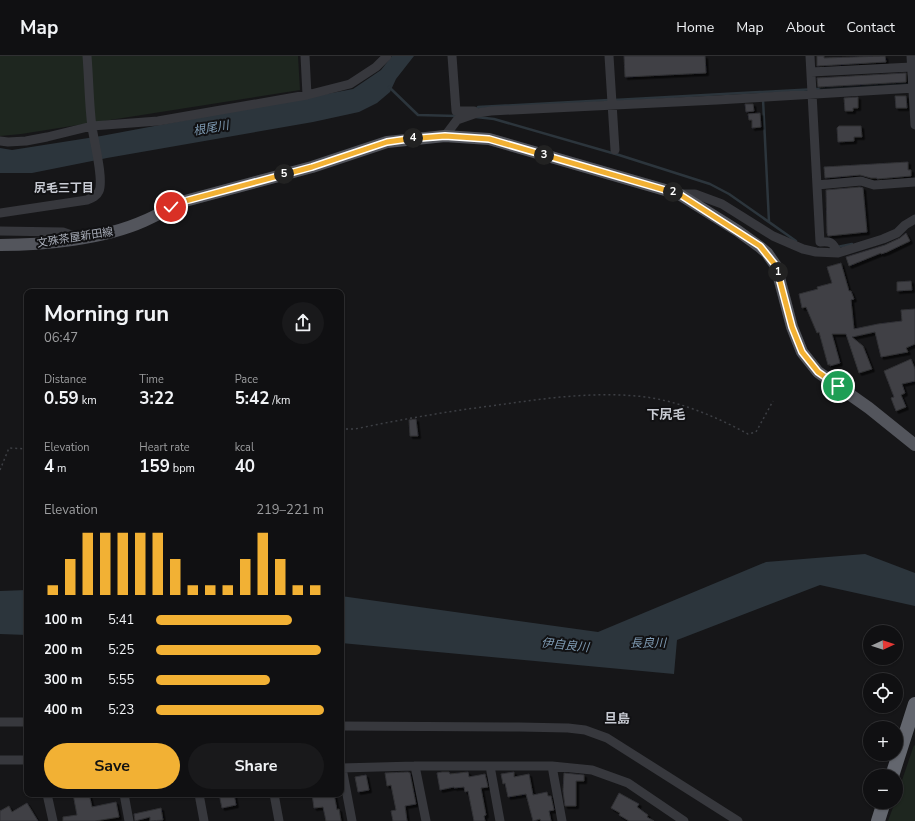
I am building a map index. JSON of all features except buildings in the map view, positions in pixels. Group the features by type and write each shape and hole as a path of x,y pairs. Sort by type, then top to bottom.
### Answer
{"highway":[{"path":"894,769 915,704"},
{"path":"878,821 882,809"}],"main road":[{"name":"文殊茶屋新田線","path":"0,245 80,238 125,228 144,221 185,201 312,167 387,142 445,136 489,139 679,194 760,246 776,266 792,327 802,352 818,372 870,408 915,446"}],"street":[{"path":"0,213 87,200 94,197 99,192 99,168 92,126 87,56"},
{"path":"305,56 307,95"},
{"path":"0,141 8,142 40,139 92,126 158,121 307,95 350,84 376,67 387,56"},
{"path":"452,56 456,111 491,111 717,100 914,88"},
{"path":"609,56 615,150"},
{"path":"810,56 820,242 828,242 833,244 838,253"},
{"path":"911,56 915,125"},
{"path":"811,72 912,67"},
{"path":"445,136 457,120 477,113 491,111"},
{"path":"817,185 861,181 874,185 915,182"},
{"path":"679,194 695,194 722,204 773,236 803,249 816,252 838,253 883,240 897,233 905,225 915,219"},
{"path":"0,231 63,232 80,238"},
{"path":"0,722 24,722"},
{"path":"344,726 519,727 585,730 607,738 738,821"},
{"path":"0,760 24,760"},
{"path":"415,766 426,821"},
{"path":"344,768 415,766 552,766 592,770 628,783 673,818 684,821"},
{"path":"490,766 500,821"},
{"path":"552,766 562,821"},
{"path":"344,779 352,821"},
{"path":"48,797 52,821"},
{"path":"125,797 129,821"},
{"path":"200,797 204,821"},
{"path":"275,797 279,821"}],"path":[{"path":"344,430 448,411 541,399 621,395 674,403 722,420 748,434 756,432 773,401"},
{"path":"0,470 8,448 24,449"}],"shaded area":[{"path":"0,56 298,56 300,90 21,134 0,136"},
{"path":"914,745 915,821 888,821 892,809 903,809 903,777"}],"water":[{"name":"根尾川","path":"392,56 414,56 396,79 390,92 377,103 359,112 313,122 107,158 32,173 0,173 0,148 12,150 101,136 353,89 381,70"},
{"name":"長良川","path":"865,554 915,573 915,606 820,585 677,640 674,674 344,643 344,596 598,632 766,562"},
{"path":"24,590 24,635 0,634 0,591"}],"waterway":[{"path":"614,100 909,84"},
{"path":"389,87 418,115 457,116"},
{"path":"763,99 769,222"},
{"path":"476,111 478,107 609,100"},
{"path":"476,117 494,119 619,155 710,184 729,194 796,241"},
{"path":"837,247 852,244"}],"district":[{"name":"尻毛三丁目","path":"64,188"},
{"name":"下尻毛","path":"666,414"},
{"name":"旦島","path":"617,718"}],"route":[{"path":"171,207 185,201 312,167 387,142 445,136 466,136 489,139 679,194 760,246 776,266 784,291 792,327 802,352 818,372 838,386"}],"water label":[{"name":"伊自良川","path":"565,645"}]}
